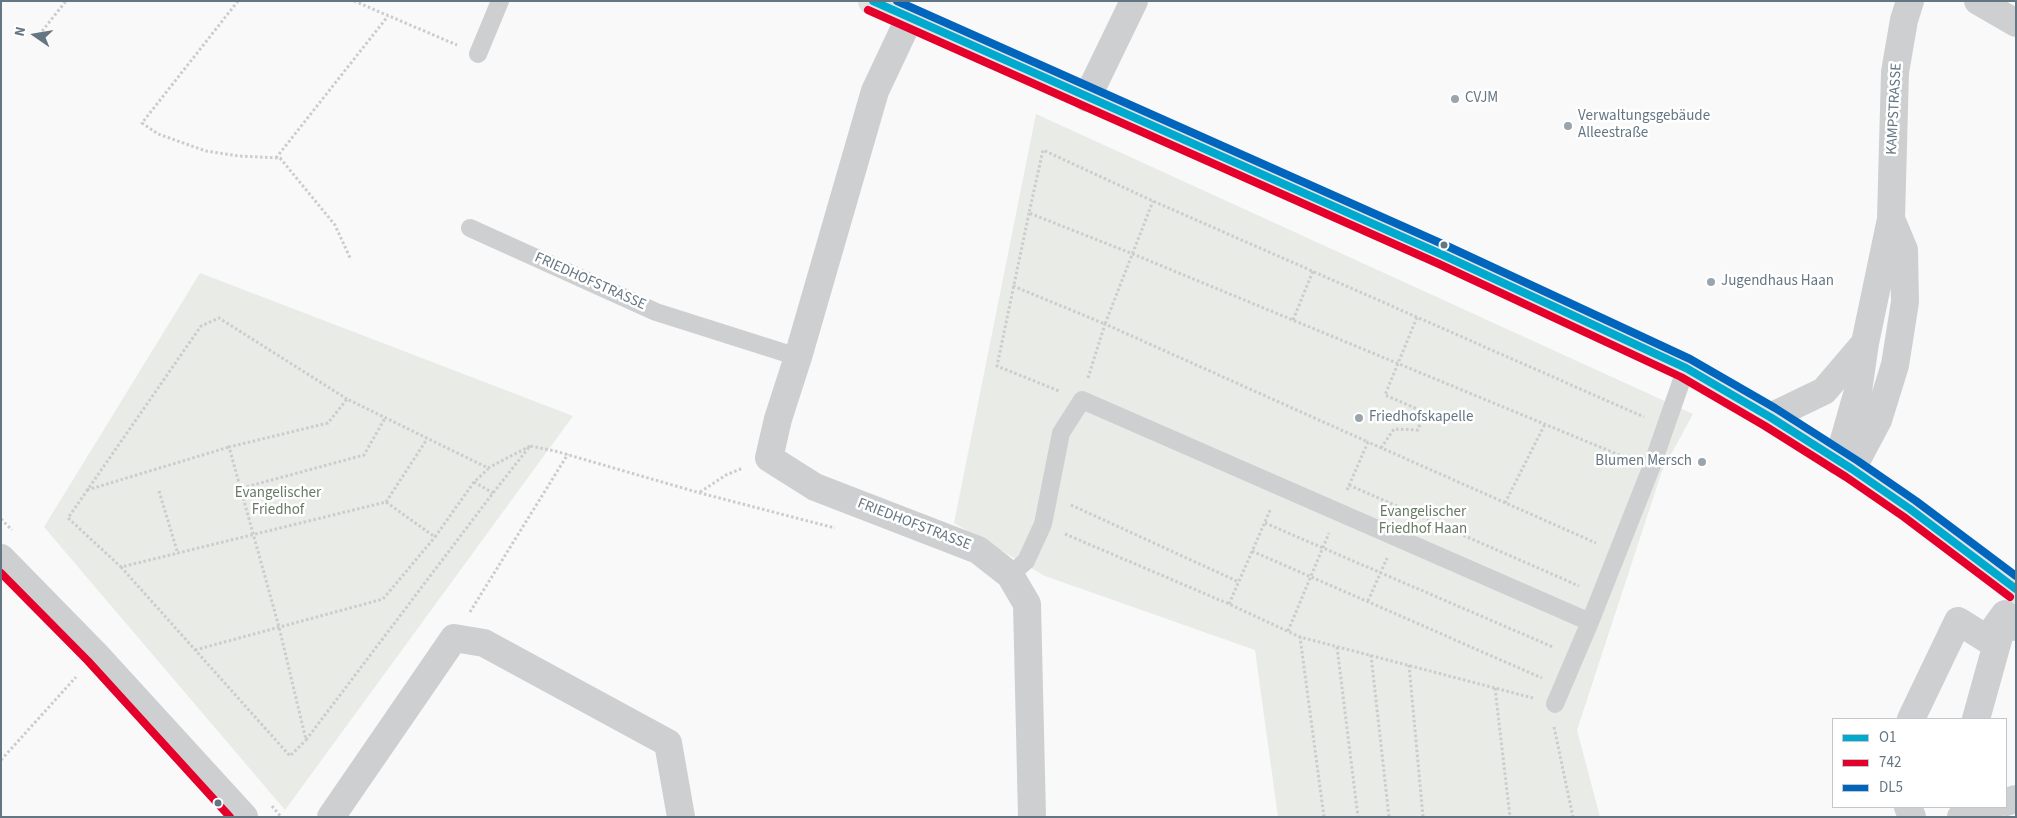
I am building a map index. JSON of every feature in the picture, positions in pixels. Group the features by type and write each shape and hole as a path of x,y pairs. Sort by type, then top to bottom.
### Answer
{"main road":[{"path":"872,1 1442,255 1686,368 1770,417 1845,465 1910,509 2015,588"}],"street":[{"path":"1087,98 1134,1"},
{"name":"KAMPSTRASSE","path":"1845,465 1864,343 1891,218 1895,72 1904,20 1910,1"},
{"path":"1978,1 2016,23"},
{"name":"FRIEDHOFSTRASSE","path":"909,19 875,91 768,458 815,487 978,550 1010,575 1027,604 1032,817"},
{"name":"KAMPSTRASSE","path":"1845,465 1878,420 1895,365 1905,302 1904,250 1891,218"},
{"name":"KAMPSTRASSE","path":"1770,417 1824,391 1864,343"},
{"path":"1,558 95,654 244,817"},
{"path":"1976,718 2010,621 2015,588"},
{"path":"1911,718 1958,621 1987,639 2010,621"},
{"path":"331,817 454,638 484,643 668,743 681,817"},
{"path":"1961,817 1989,808"}],"lane":[{"path":"478,54 500,1"},
{"name":"FRIEDHOFSTRASSE","path":"470,228 656,312 798,357"},
{"path":"1555,704 1619,553 1667,427 1686,368"},
{"path":"1010,575 1026,560 1043,524 1061,433 1082,400 1590,622"}],"path":[{"path":"39,35 66,1"},
{"path":"238,1 142,123 158,134 206,151 239,156 280,158 335,225 351,260"},
{"path":"354,1 478,54"},
{"path":"276,158 388,16"},
{"path":"1153,201 1105,324 1082,400 996,366 1043,150 1153,201 1667,427"},
{"path":"1029,213 1133,254 1629,459 1626,469"},
{"path":"1293,320 1313,271"},
{"path":"1013,286 1105,324 1598,544 1595,552"},
{"path":"1381,448 1394,430 1418,430 1424,412 1385,395 1417,317"},
{"path":"488,468 347,399 219,318 202,326 68,518 121,567 290,756 306,740 530,446"},
{"path":"87,490 229,447 328,423 347,399"},
{"path":"242,488 364,455 385,418"},
{"path":"1506,503 1545,424"},
{"path":"121,567 386,502 427,439"},
{"path":"1288,631 1337,511 1368,442"},
{"path":"195,650 383,599 435,537 474,482 488,468 530,446 568,454 700,493 841,530"},
{"path":"229,447 255,535 306,740"},
{"path":"454,638 568,454"},
{"path":"700,493 726,475"},
{"path":"474,482 493,493"},
{"path":"1349,485 1581,587 1584,578"},
{"path":"1229,604 1281,486"},
{"path":"159,491 178,554"},
{"path":"1048,495 1239,582"},
{"path":"386,502 435,537"},
{"path":"1265,523 1576,657"},
{"path":"1043,524 1229,604 1300,637 1555,704 1554,728 1573,817"},
{"path":"1368,601 1397,537"},
{"path":"1252,550 1563,687"},
{"path":"1300,637 1324,817"},
{"path":"1337,647 1358,817"},
{"path":"1371,655 1389,817"},
{"path":"1409,665 1423,817"},
{"path":"1,760 77,676"},
{"path":"1495,688 1510,817"}],"green space":[{"name":"Evangelischer Friedhof Haan","path":"1036,114 1693,414 1662,471 1577,730 1600,817 1278,817 1255,650 1045,576 954,523"},
{"name":"Evangelischer Friedhof","path":"200,273 573,416 285,810 44,527"}],"transit line":[{"name":"O1","path":"873,1 1443,255 1686,368 1770,417 1852,469 1910,509 2016,589"},
{"name":"DL5","path":"897,1 1447,246 1690,359 1775,408 1858,461 1916,501 2016,576"},
{"name":"742","path":"868,10 1439,264 1681,377 1765,426 1846,477 1904,517 2010,597"},
{"name":"742","path":"1,573 88,661 230,817"}],"place":[{"name":"CVJM","path":"1455,99"},
{"name":"Verwaltungsgebäude Alleestraße","path":"1568,126"},
{"name":"Jugendhaus Haan","path":"1711,282"},
{"name":"Friedhofskapelle","path":"1359,418"},
{"name":"Blumen Mersch","path":"1702,462"}]}
